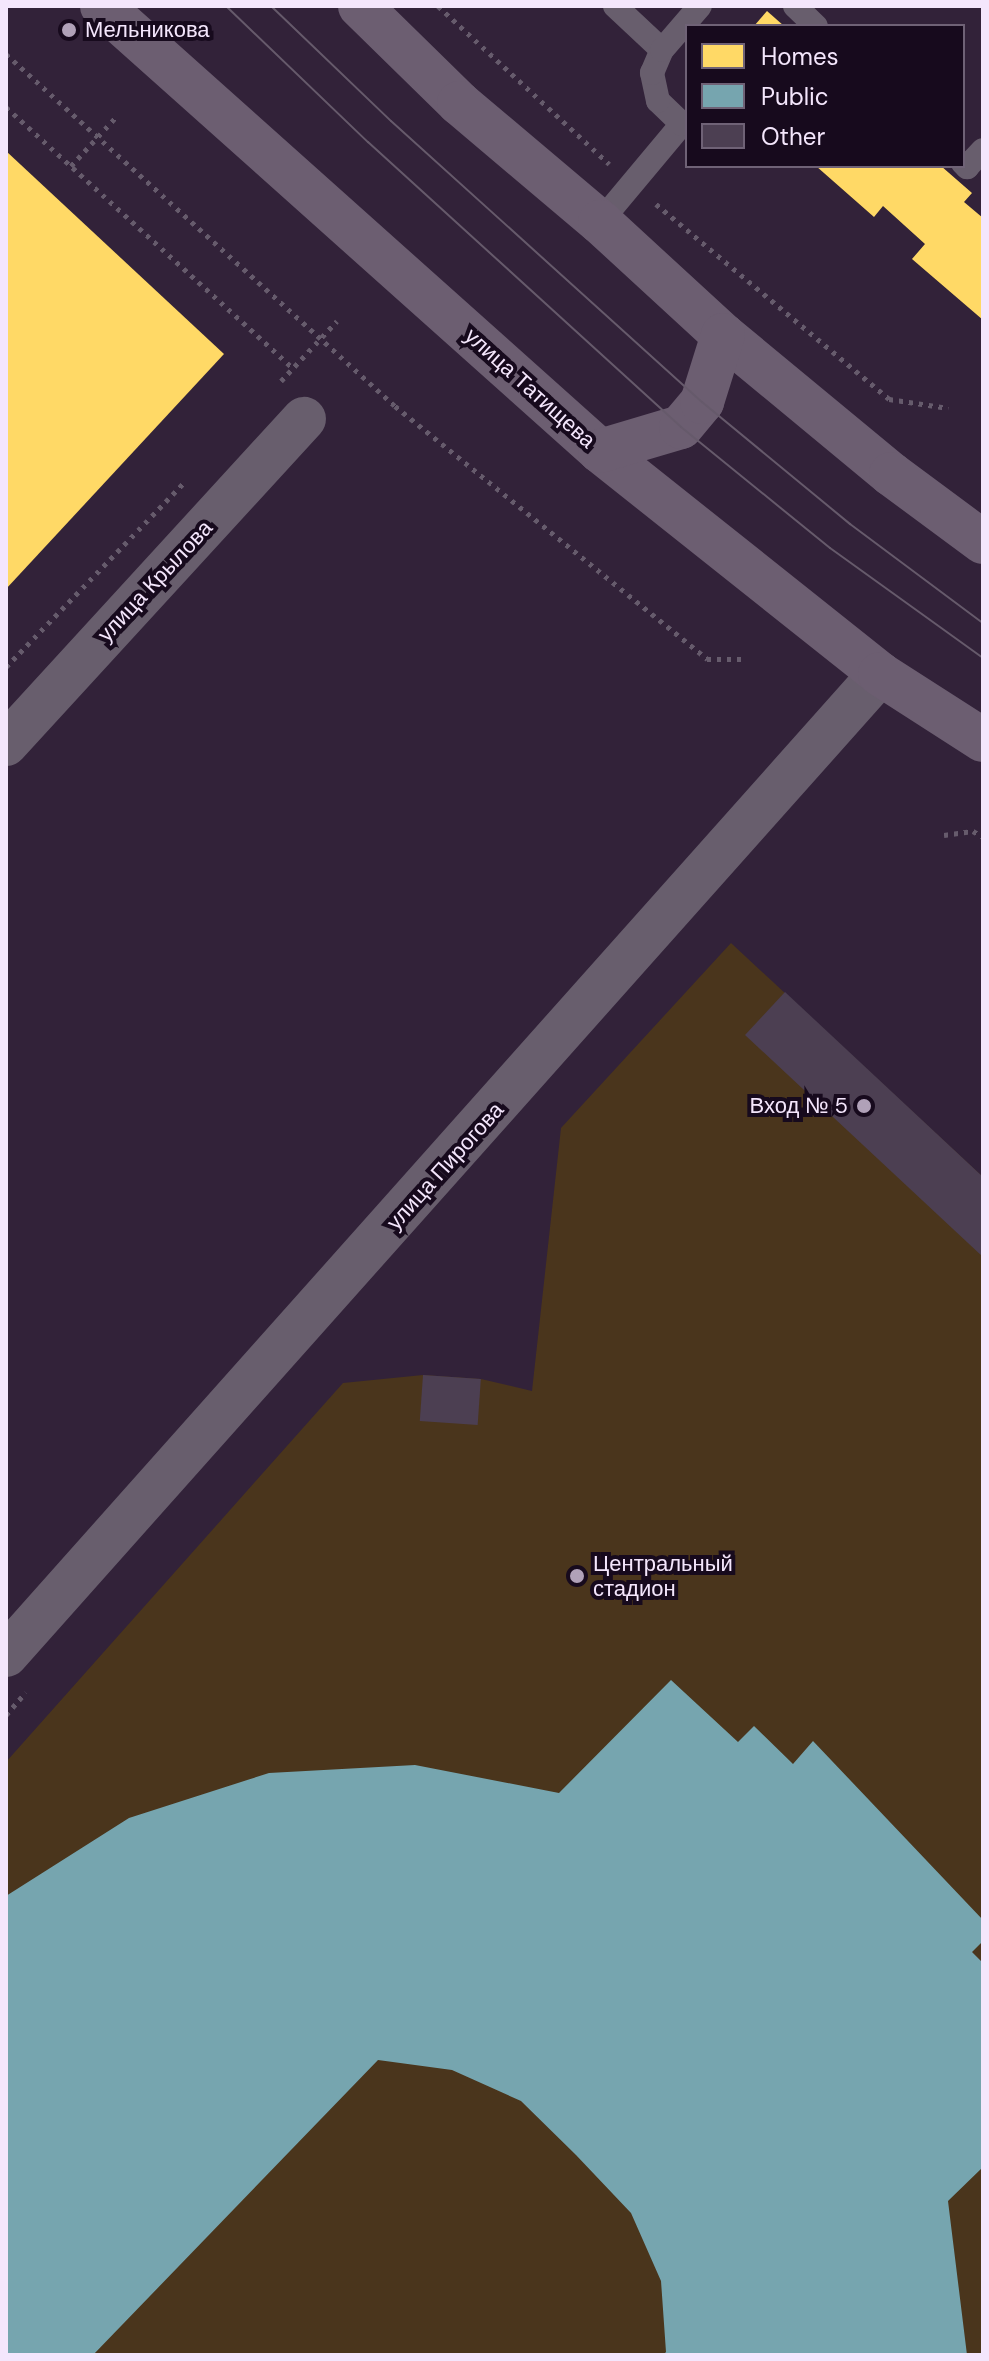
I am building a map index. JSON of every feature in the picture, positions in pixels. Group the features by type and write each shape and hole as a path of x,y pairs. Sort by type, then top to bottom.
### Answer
{"main road":[{"name":"улица Татищева","path":"102,6 600,451 880,674 983,740"},
{"path":"360,6 459,103 600,222 723,335 891,474 983,542"},
{"path":"600,451 681,427 702,402 723,335"}],"street":[{"name":"улица Крылова","path":"6,744 304,419"},
{"name":"улица Пирогова","path":"6,1655 880,674"}],"lane":[{"path":"615,6 662,50"},
{"path":"600,222 682,124 658,101 652,73 662,50 700,6"},
{"path":"795,6 814,24"},
{"path":"965,165 967,167 983,150"}],"path":[{"path":"438,6 632,184 889,399 948,408"},
{"path":"6,54 395,406 707,659 745,659"},
{"path":"6,107 294,369"},
{"path":"71,166 116,117"},
{"path":"271,392 337,321"},
{"path":"6,667 194,472"},
{"path":"944,835 973,831 983,837"}],"shaded area":[{"name":"Центральный стадион","path":"731,943 983,1177 983,2355 6,2355 6,1762 343,1383 423,1375 481,1379 532,1391 561,1128"}],"building: Homes":[{"path":"767,11 782,24 756,24"},
{"path":"6,151 224,354 6,589"},
{"path":"818,168 943,168 972,193 964,202 983,218 983,320 912,259 925,244 883,206 874,217"}],"building: Public":[{"path":"671,1680 738,1742 754,1726 793,1764 813,1741 983,1920 983,1941 972,1952 983,1963 983,2167 948,2201 967,2355 663,2355 666,2352 661,2281 631,2213 576,2155 521,2101 452,2070 378,2060 93,2355 6,2355 6,1896 129,1818 269,1773 415,1765 559,1793"}],"building: Other":[{"name":"Вход № 5","path":"785,992 983,1177 983,1257 745,1035"},
{"path":"423,1375 481,1379 478,1425 420,1421"}],"tram line":[{"path":"226,6 368,142 681,427 830,548 983,658"},
{"path":"271,6 391,121 702,402 850,524 983,623"}],"place":[{"name":"Мельникова","path":"69,30"},
{"name":"Вход № 5","path":"864,1106"},
{"name":"Центральный стадион","path":"577,1576"}]}
